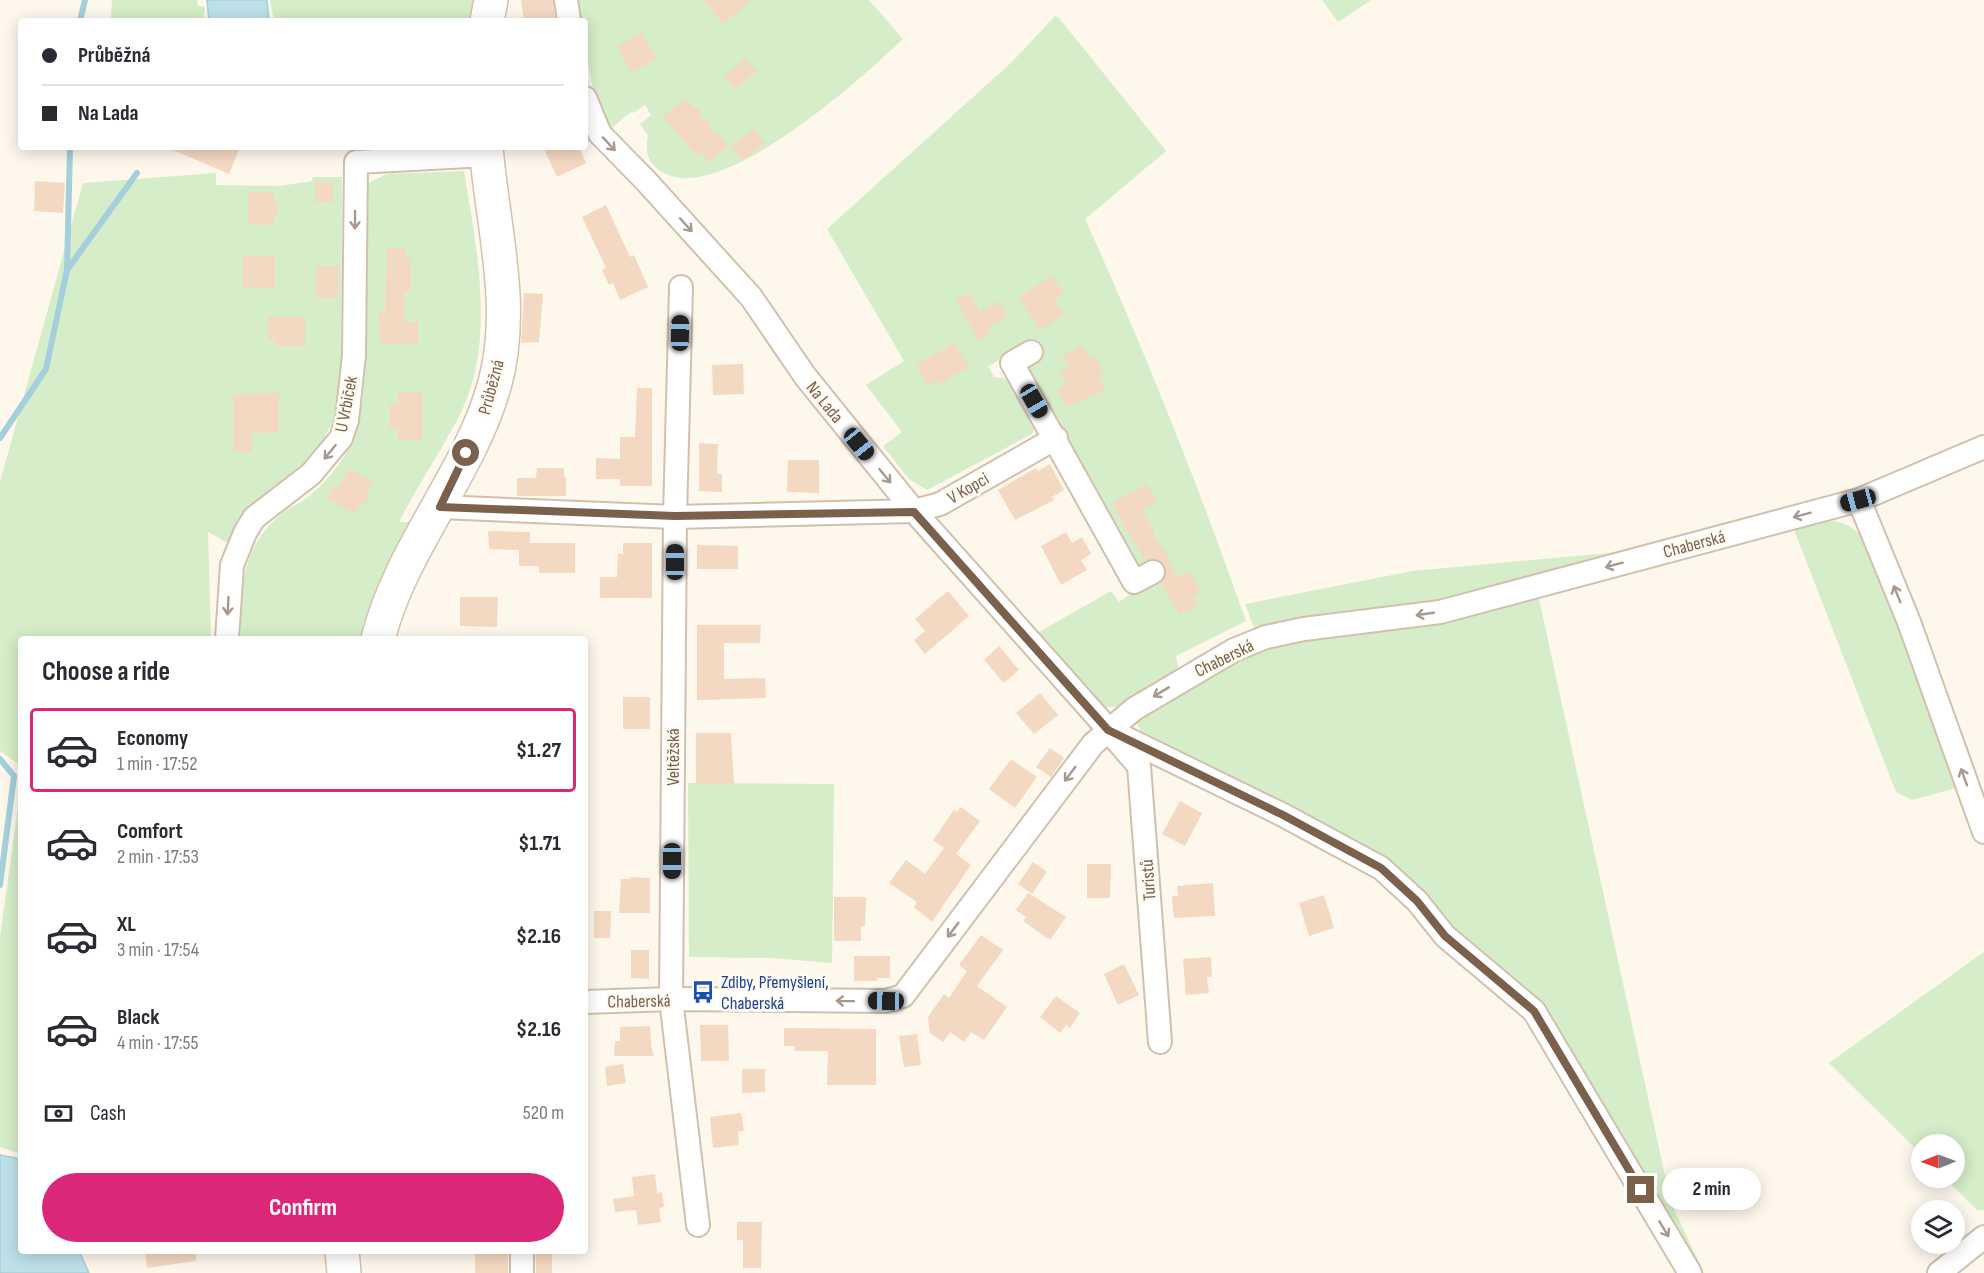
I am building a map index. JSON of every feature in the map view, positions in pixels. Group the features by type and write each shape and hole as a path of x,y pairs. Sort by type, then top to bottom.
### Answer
{"street":[{"path":"488,18 491,0"},
{"path":"566,0 569,18"},
{"name":"Na Lada","path":"588,105 600,134 646,181 751,297 805,376 914,512 1108,730 1283,815 1381,868 1417,901 1445,936 1534,1011 1690,1273"},
{"name":"U Vrbiček","path":"227,636 232,566 245,533 254,518 311,474 341,438 346,420 354,355 356,162 487,151"},
{"name":"Průběžná","path":"379,636 405,567 440,507 484,417 496,380 504,326 487,151"},
{"name":"Veltěžská","path":"681,287 675,516 671,999 698,1225"},
{"path":"1013,362 1134,582 1153,572"},
{"name":"V Kopci","path":"440,507 675,516 914,512 940,504 1056,438"},
{"name":"Chaberská","path":"588,1002 671,999 886,1001 903,996 1086,753 1108,730 1134,708 1234,650 1266,637 1305,629 1440,612 1858,500 1984,447"},
{"path":"1858,500 1909,622 1984,832"},
{"name":"Turistů","path":"1108,730 1139,766 1160,1042"},
{"path":"1939,1273 1984,1237"},
{"path":"342,1254 344,1273"},
{"path":"522,1254 522,1273"}],"green space":[{"path":"112,0 197,0 198,6 205,7 203,18 111,18"},
{"path":"270,0 478,0 474,18 273,18"},
{"path":"572,0 869,0 903,39 825,107 755,155 720,171 689,178 664,173 651,162 647,152 648,135 640,124 651,115 645,105 631,112 609,130 591,77 588,61 588,18 576,18"},
{"path":"1322,0 1371,0 1338,22"},
{"path":"1055,16 1059,18 1166,151 1085,219 1170,418 1246,621 1176,656 1180,674 1120,707 1101,707 1032,636 1111,591 1119,602 1138,588 1139,567 1132,563 1027,369 1029,344 988,366 994,377 1008,379 1035,425 1032,434 927,490 909,479 883,446 902,432 866,385 904,361 827,229 1013,61"},
{"path":"464,171 474,230 480,292 481,323 472,382 455,424 399,522 409,522 375,590 361,636 241,636 243,585 251,553 259,538 285,511 301,502 322,485 345,455 355,431 360,415 365,367 366,193 369,183 387,174"},
{"path":"216,173 216,185 280,186 312,181 313,177 342,177 341,387 338,412 314,457 247,511 228,543 208,532 211,636 18,636 18,764 0,751 0,482 83,183"},
{"path":"1829,520 1851,528 1868,544 1939,723 1956,788 1912,800 1896,792 1793,527"},
{"path":"1609,553 1430,603 1255,630 1245,604 1413,571"},
{"path":"1537,590 1671,1203 1704,1273 1694,1273 1498,971 1376,855 1165,749 1145,735 1138,726 1138,715 1229,659 1269,644"},
{"path":"688,783 834,784 832,963 772,958 689,957"},
{"path":"18,807 18,1153 0,1147 0,937"},
{"path":"1984,952 1984,1210 1977,1210 1955,1188 1965,1188 1965,1134 1911,1134 1911,1144 1829,1063"}],"water":[{"path":"207,0 267,0 269,18 209,18"},
{"path":"0,1155 18,1158 18,1254 80,1254 89,1273 0,1273"}],"building":[{"path":"521,0 553,0 555,18 524,18"},
{"path":"703,0 752,0 723,24"},
{"path":"641,32 657,58 632,73 617,46"},
{"path":"746,58 757,71 735,90 724,76"},
{"path":"686,98 693,107 699,108 701,117 710,121 710,130 719,135 728,146 709,162 701,152 697,155 692,151 663,116"},
{"path":"754,129 765,144 742,161 731,147"},
{"path":"173,150 239,150 229,174"},
{"path":"544,150 580,150 586,163 557,177"},
{"path":"35,181 65,183 63,213 34,211"},
{"path":"315,182 333,183 333,202 315,202"},
{"path":"248,192 273,192 273,201 277,201 278,216 273,216 273,225 248,225"},
{"path":"606,205 630,257 634,255 648,287 620,300 613,283 609,285 602,270 606,268 582,217"},
{"path":"387,248 406,248 406,258 411,258 411,291 404,291 404,322 418,322 418,343 381,344 378,313 385,313"},
{"path":"243,256 275,256 275,288 242,288"},
{"path":"316,266 339,266 338,298 316,298"},
{"path":"1052,276 1064,294 1054,300 1064,315 1040,330 1019,297"},
{"path":"524,293 543,294 539,342 521,343"},
{"path":"969,293 980,312 999,301 1007,316 988,327 991,332 978,340 956,300"},
{"path":"268,317 305,317 305,346 276,346 275,339 268,339"},
{"path":"954,343 969,367 940,384 938,380 928,385 916,365"},
{"path":"1082,345 1089,357 1093,354 1104,374 1099,377 1106,389 1067,407 1057,389 1066,384 1060,372 1069,367 1063,356"},
{"path":"743,364 744,394 713,395 712,365"},
{"path":"637,388 652,388 652,486 620,486 620,479 596,479 596,458 620,459 620,437 635,437"},
{"path":"398,392 423,392 422,440 398,439 398,429 390,429 390,403 398,404"},
{"path":"279,393 279,433 252,433 252,452 233,452 233,394"},
{"path":"699,443 718,444 717,474 722,474 722,492 699,491"},
{"path":"788,460 819,460 819,493 787,492"},
{"path":"1050,464 1064,490 1052,497 1054,500 1015,520 998,490 1036,468 1038,471"},
{"path":"537,468 564,468 566,496 517,496 517,478 536,478"},
{"path":"349,469 372,481 367,489 369,497 359,506 355,514 327,499 334,485 339,487"},
{"path":"1147,484 1157,502 1142,510 1155,533 1152,535 1165,551 1177,578 1190,571 1201,592 1193,596 1198,605 1180,615 1161,583 1166,573 1165,565 1154,559 1145,561 1128,531 1126,532 1113,503"},
{"path":"488,531 530,532 530,543 575,543 575,573 539,573 539,566 519,566 519,550 489,549"},
{"path":"1066,532 1072,543 1082,537 1091,554 1081,560 1087,570 1061,585 1041,546"},
{"path":"623,543 652,543 652,598 600,598 600,577 617,577 618,553 623,554"},
{"path":"697,545 738,546 738,569 697,569"},
{"path":"948,591 969,616 925,654 914,640 925,631 915,619"},
{"path":"460,597 498,597 497,627 460,626"},
{"path":"697,625 761,625 760,643 724,643 724,679 765,678 766,698 697,700"},
{"path":"999,646 1019,670 1004,683 984,660"},
{"path":"1040,693 1058,715 1034,734 1016,713"},
{"path":"623,697 650,697 650,729 623,729"},
{"path":"696,733 731,733 734,784 696,784"},
{"path":"1050,748 1064,758 1051,777 1036,767"},
{"path":"1011,759 1037,777 1015,808 989,789"},
{"path":"1180,801 1202,813 1185,846 1162,834"},
{"path":"961,807 980,821 956,854 971,865 932,922 914,907 917,902 889,883 906,860 925,874 944,848 933,840 954,810 957,812"},
{"path":"1033,862 1047,872 1032,894 1018,884"},
{"path":"1087,864 1111,864 1110,898 1087,898"},
{"path":"630,877 650,878 650,913 619,913 621,879 630,879"},
{"path":"1213,883 1215,916 1174,918 1172,896 1178,896 1177,886"},
{"path":"1028,893 1066,917 1050,940 1023,921 1026,917 1016,910"},
{"path":"1324,895 1334,928 1309,936 1299,903"},
{"path":"834,897 866,897 865,926 861,926 861,941 834,941"},
{"path":"594,911 611,911 610,938 594,938"},
{"path":"981,935 1003,950 977,986 1007,1007 984,1040 971,1032 964,1042 950,1032 943,1042 930,1033 928,1017 944,994 949,998 967,971 959,965"},
{"path":"631,950 649,950 649,979 631,978"},
{"path":"854,956 890,956 890,978 877,978 877,981 854,981"},
{"path":"1211,957 1212,977 1207,977 1209,993 1186,995 1183,959"},
{"path":"1124,964 1139,995 1118,1005 1104,974"},
{"path":"1056,996 1080,1013 1070,1028 1066,1025 1060,1033 1040,1017"},
{"path":"700,1025 728,1025 729,1061 701,1061"},
{"path":"650,1026 654,1056 614,1056 615,1041 620,1041 620,1027"},
{"path":"784,1028 876,1029 876,1085 827,1085 828,1051 795,1051 795,1046 784,1046"},
{"path":"917,1034 921,1065 904,1067 899,1036"},
{"path":"623,1064 626,1083 607,1086 605,1067"},
{"path":"742,1069 765,1069 765,1092 742,1093"},
{"path":"741,1113 744,1131 738,1132 739,1145 713,1148 710,1117"},
{"path":"655,1174 657,1193 662,1192 664,1207 659,1208 661,1222 638,1225 636,1210 615,1212 613,1199 634,1196 632,1177"},
{"path":"737,1222 762,1222 761,1268 743,1268 743,1240 737,1240"},
{"path":"145,1254 196,1254 196,1261 147,1268"},
{"path":"475,1254 508,1254 508,1273 475,1273"},
{"path":"536,1254 552,1254 552,1273 536,1273"}],"waterway":[{"path":"81,18 85,0"},
{"path":"0,438 46,369 67,270 70,150"},
{"path":"67,270 137,173"},
{"path":"0,759 14,776 0,885"}],"place":[{"name":"Zdiby, Přemyšlení, Chaberská","path":"703,992"}],"route":[{"path":"466,453 440,507 675,516 914,512 1108,730 1283,815 1381,868 1417,901 1445,936 1534,1011 1641,1190"}]}
